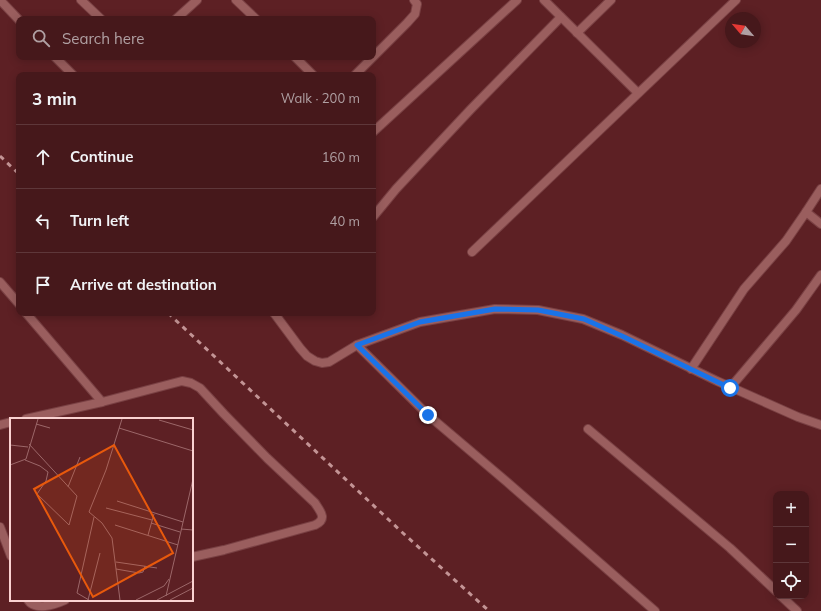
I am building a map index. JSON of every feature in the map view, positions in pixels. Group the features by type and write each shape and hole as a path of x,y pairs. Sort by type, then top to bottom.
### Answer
{"street":[{"path":"0,0 16,17"},
{"path":"82,0 98,16"},
{"path":"179,16 198,0"},
{"path":"236,0 253,16"},
{"path":"376,54 408,23 415,14 417,4 414,0"},
{"path":"376,129 517,0"},
{"path":"544,0 638,93"},
{"path":"577,32 611,0"},
{"path":"472,252 736,0"},
{"path":"376,213 396,189 471,109 561,17"},
{"path":"58,60 70,72"},
{"path":"298,60 310,72"},
{"path":"358,72 370,60"},
{"path":"691,369 744,289 786,241 821,189"},
{"path":"806,212 821,224"},
{"path":"730,388 796,310 821,275"},
{"path":"0,282 16,301"},
{"path":"276,316 307,356 322,363 328,362 357,345 420,322 495,309 538,310 584,319 730,388 798,417 821,425"},
{"path":"29,316 102,402"},
{"path":"357,345 428,415 655,611"},
{"path":"30,418 102,402 182,381 191,382 200,388 267,458 315,502 320,510 322,520 320,523 315,525 224,550 193,557"},
{"path":"0,425 10,422"},
{"path":"588,429 730,548 773,588"},
{"path":"0,528 10,553"},
{"path":"784,599 797,611"},
{"path":"29,601 36,608 46,608 62,601"}],"railway":[{"path":"0,156 16,171"},
{"path":"171,316 404,534 489,611"}],"route":[{"path":"428,415 357,345 420,322 495,309 538,310 584,319 730,388"}]}
